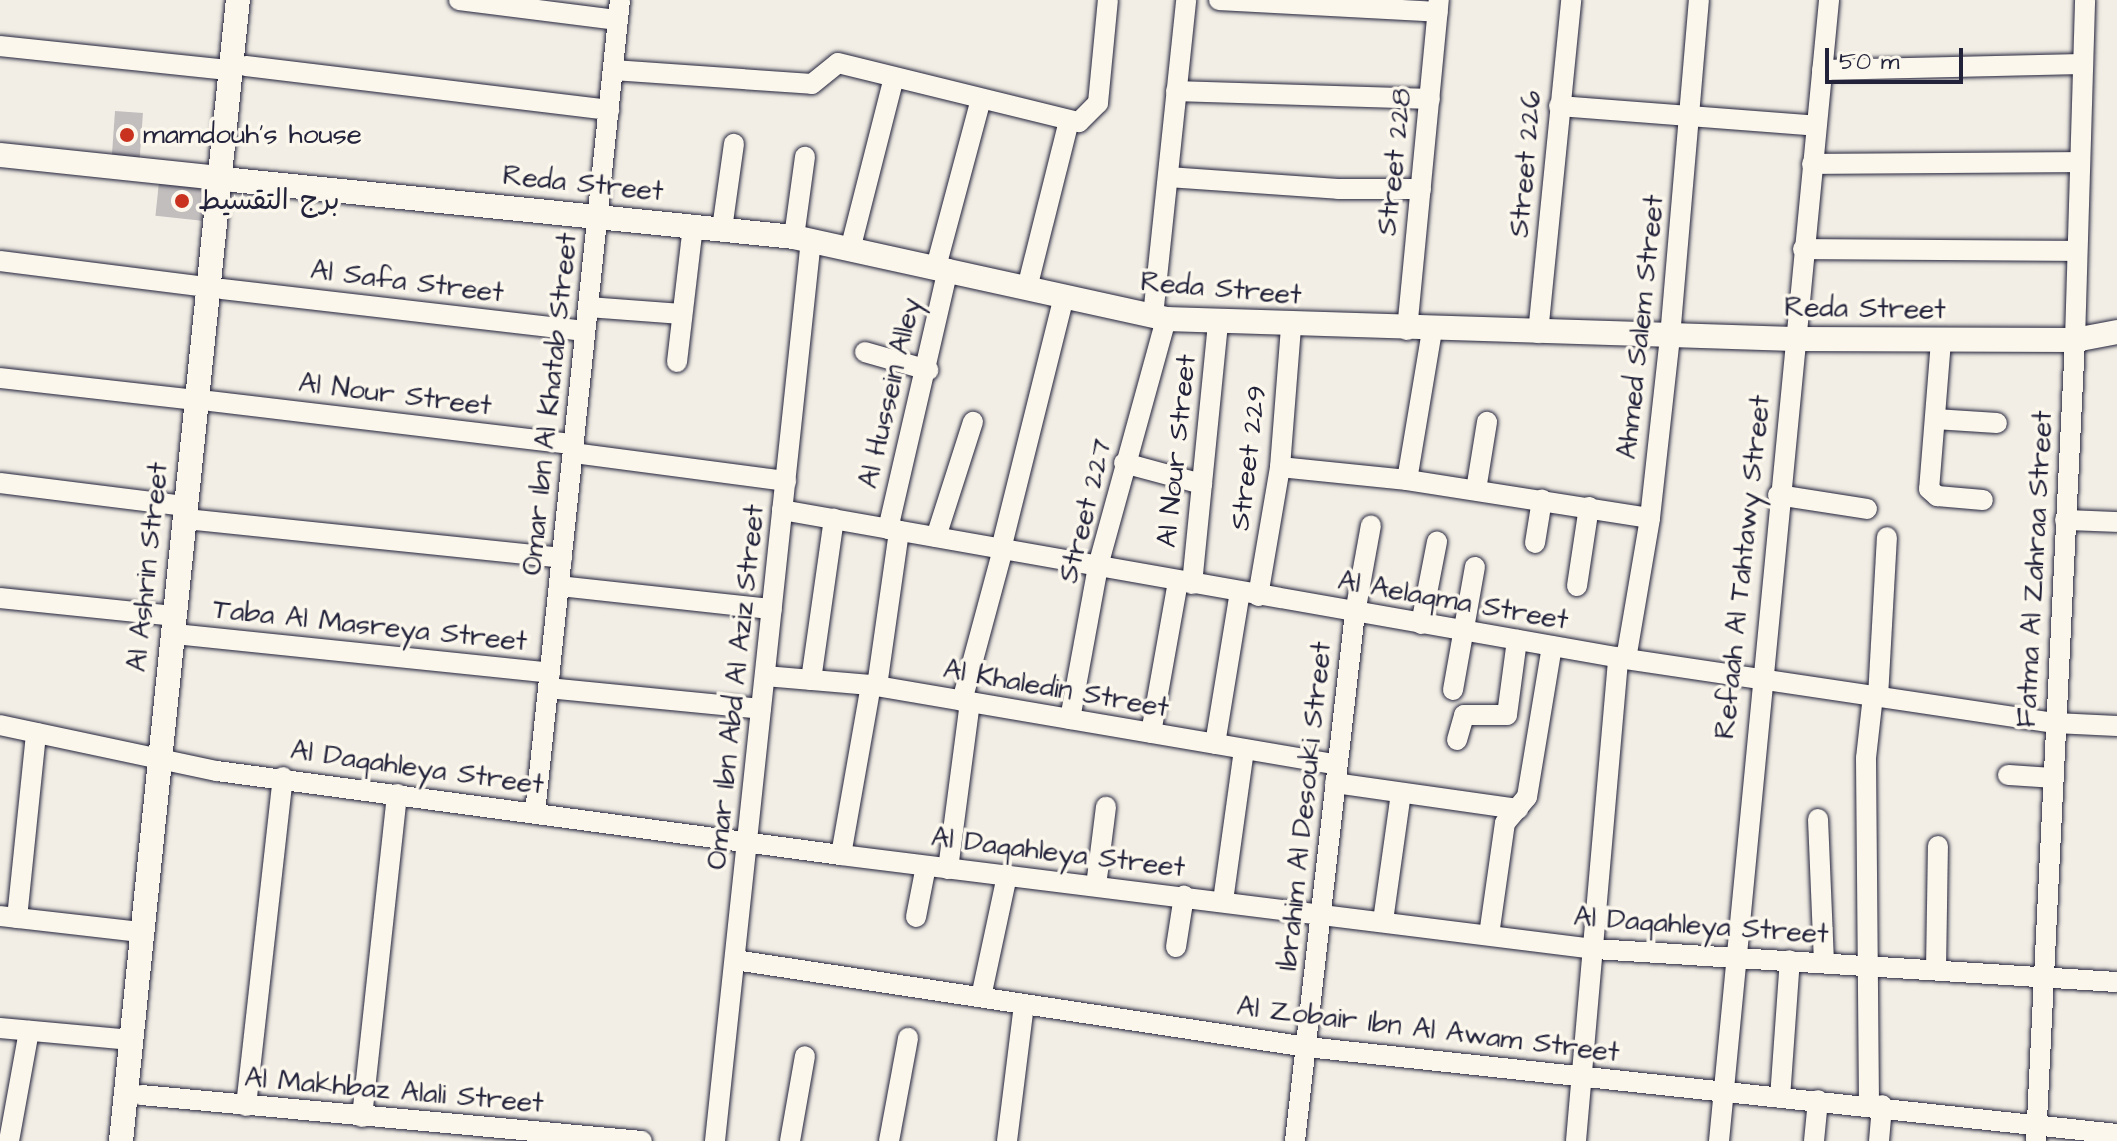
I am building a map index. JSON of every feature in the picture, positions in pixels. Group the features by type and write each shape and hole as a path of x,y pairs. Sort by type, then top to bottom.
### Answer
{"street":[{"name":"Al Ashrin Street","path":"136,1141 165,762 238,68 238,0"},
{"name":"Al Ashrin Street","path":"238,68 253,0"},
{"path":"459,0 619,10"},
{"path":"613,70 808,84 838,63 1069,121 1088,118 1098,103 1108,0"},
{"name":"Street 227","path":"1070,719 1098,566 1124,463 1141,419 1160,318 1168,177 1186,0"},
{"path":"1219,0 1439,6"},
{"name":"Street 226","path":"1538,333 1571,0"},
{"name":"Ahmed Salem Street","path":"1576,1141 1622,658 1650,518 1670,337 1699,0"},
{"name":"Refaah Al Tahtawy Street","path":"1719,1141 1720,1092 1759,680 1829,0"},
{"name":"Fatma Al Zahraa Street","path":"2036,1134 2075,340 2085,0"},
{"name":"Street 228","path":"1407,330 1439,6"},
{"name":"Omar Ibn Al Khatab Street","path":"535,813 619,10"},
{"path":"0,46 238,68 609,110"},
{"path":"1822,70 2083,64"},
{"path":"851,246 894,77"},
{"path":"1176,91 1430,99"},
{"name":"Al Hussein Alley","path":"841,855 874,686 894,530 928,370 942,268 981,99"},
{"path":"1559,106 1816,126"},
{"path":"1027,288 1069,121"},
{"path":"722,229 734,144"},
{"name":"Reda Street","path":"0,155 803,238 851,246 1160,318 1218,323 1670,337 1941,341 2075,340 2117,332"},
{"name":"Omar Ibn Abd Al Aziz Street","path":"715,1141 786,481 803,238 805,157"},
{"path":"1812,164 2079,162"},
{"path":"1168,177 1338,189 1421,189"},
{"path":"677,362 693,225"},
{"path":"1803,249 2077,251"},
{"name":"Al Safa Street","path":"0,261 585,331"},
{"path":"948,869 966,702 1064,297"},
{"path":"588,307 682,314"},
{"name":"Al Nour Street","path":"1151,733 1185,582 1202,484 1218,323"},
{"name":"Street 229","path":"1215,744 1280,467 1291,326"},
{"path":"1407,480 1432,331"},
{"path":"1941,341 1931,492 1983,500"},
{"path":"865,352 928,370"},
{"name":"Al Nour Street","path":"0,378 573,448 786,481"},
{"path":"1935,419 1997,423"},
{"path":"936,537 973,422"},
{"path":"1476,490 1487,422"},
{"path":"1124,463 1202,484"},
{"path":"1280,467 1407,480 1650,518"},
{"path":"0,483 190,513 562,558"},
{"path":"1778,495 1867,509"},
{"path":"1535,543 1542,500"},
{"path":"1577,586 1589,507"},
{"name":"Al Aelaqma Street","path":"782,510 1622,658 2055,723 2117,726"},
{"path":"811,680 834,519"},
{"path":"2065,520 2117,522"},
{"name":"Ibrahim Al Desouki Street","path":"1295,1141 1355,613 1371,525"},
{"path":"1879,1141 1875,1104 1866,758 1876,697 1887,537"},
{"path":"1421,624 1437,542"},
{"path":"1453,690 1475,567"},
{"path":"559,586 772,609"},
{"name":"Taba Al Masreya Street","path":"0,598 761,709"},
{"path":"1457,740 1464,715 1507,715 1517,640"},
{"path":"1489,935 1505,823 1527,797 1552,646"},
{"name":"Al Khaledin Street","path":"765,676 874,686 1244,749 1401,793 1518,809"},
{"name":"Al Daqahleya Street","path":"0,725 165,762 948,869 1595,949 2117,982"},
{"path":"36,733 9,917 141,932"},
{"path":"1223,901 1244,749"},
{"name":"Al Ashrin Street","path":"121,1141 141,932 165,762"},
{"path":"2008,775 2053,778"},
{"path":"246,1106 283,777"},
{"path":"1383,921 1401,793"},
{"path":"362,1117 397,794"},
{"path":"1096,886 1106,807"},
{"path":"1818,819 1824,962"},
{"path":"1936,970 1938,846"},
{"path":"916,917 926,866"},
{"path":"981,997 1007,876"},
{"path":"1176,947 1184,896"},
{"name":"Al Zobair Ibn Al Awam Street","path":"735,960 1307,1047 1720,1092 1875,1104 2036,1134 2117,1134"},
{"path":"1780,1098 1790,960"},
{"path":"1007,1141 1024,1004"},
{"path":"0,1028 131,1040"},
{"path":"9,1141 29,1031"},
{"path":"889,1141 908,1038"},
{"path":"790,1141 805,1056"},
{"name":"Al Makhbaz Alali Street","path":"141,1095 554,1138 642,1141"},
{"path":"1814,1141 1818,1100"}],"building":[{"name":"mamdouh's house","path":"115,111 143,113 140,159 112,157"},
{"name":"برج التقسيط","path":"159,182 208,187 204,221 155,216"}],"place":[{"name":"mamdouh's house","path":"127,135"},
{"name":"برج التقسيط","path":"182,201"}]}
